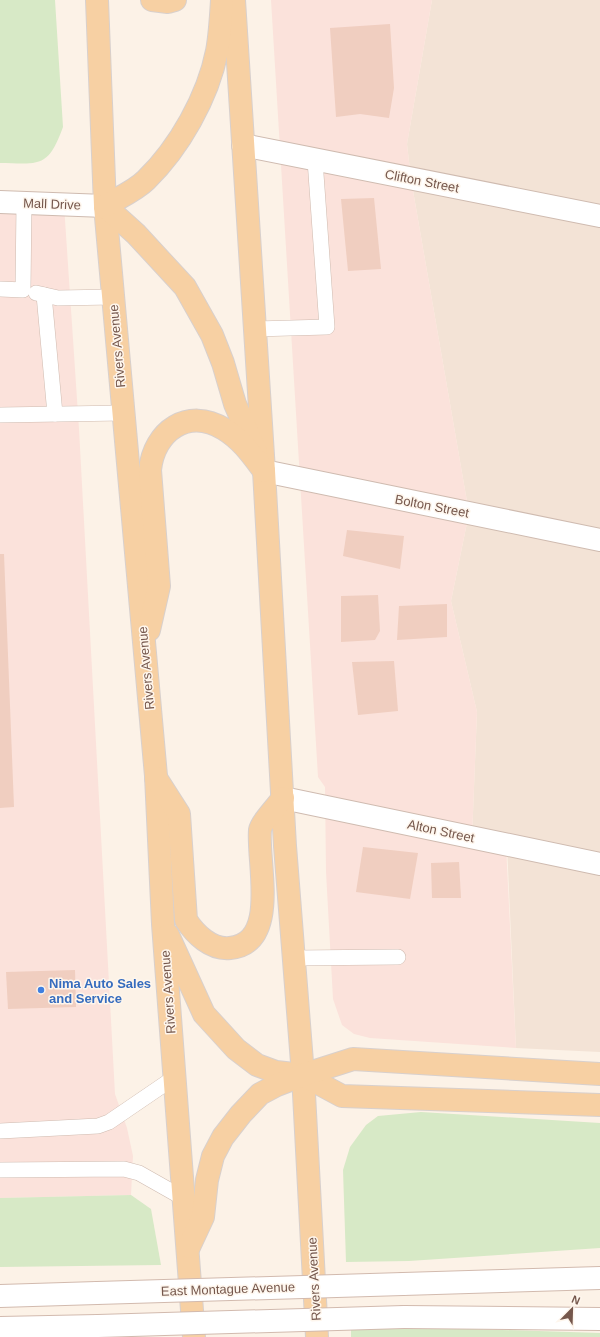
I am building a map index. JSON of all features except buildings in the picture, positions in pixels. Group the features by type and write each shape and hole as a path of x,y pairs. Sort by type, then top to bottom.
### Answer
{"main road":[{"name":"Rivers Avenue","path":"97,0 105,206 156,776 163,924 189,1247 194,1337"},
{"path":"152,0 168,2 175,0"},
{"path":"222,0 217,52 204,91 188,127 145,181 105,206 152,251 185,287 212,335 223,363 235,404 264,471"},
{"name":"Rivers Avenue","path":"234,0 283,798 303,1075 317,1337"},
{"name":"Clifton Street","path":"243,145 600,216"},
{"name":"Mall Drive","path":"0,202 105,206"},
{"path":"144,649 159,586 150,470 151,456 162,436 174,426 189,421 206,422 224,429 245,445 264,471"},
{"name":"Bolton Street","path":"264,471 600,540"},
{"path":"156,776 179,814 186,920 194,932 208,943 228,949 243,946 255,931 263,911 260,829 283,798"},
{"name":"Alton Street","path":"283,798 600,864"},
{"path":"163,924 204,1014 236,1049 257,1065 276,1072 303,1075 342,1096 600,1105"},
{"path":"189,1247 203,1217 207,1180 213,1156 223,1137 241,1114 260,1094 303,1075 353,1059 600,1074"},
{"name":"East Montague Avenue","path":"0,1296 600,1278"},
{"path":"0,1328 404,1317 600,1319"}],"lane":[{"path":"255,329 327,327 315,160"},
{"path":"23,290 24,203"},
{"path":"0,289 23,290 58,298 113,298"},
{"path":"44,295 55,414"},
{"path":"0,415 123,413"},
{"path":"294,958 398,957"},
{"path":"0,1131 98,1126 109,1122 175,1078"},
{"path":"0,1170 124,1169 139,1173 185,1199"}],"shaded area":[{"path":"271,0 432,0 407,144 411,179 469,513 451,601 477,712 472,838 506,845 516,1048 370,1038 354,1034 342,1025 333,999 326,872 325,787 318,777"},
{"path":"432,0 600,0 600,1052 516,1048 507,845 472,838 477,712 451,601 469,513 411,179 407,144"},
{"path":"0,202 64,205 79,429 115,1094 127,1128 133,1156 131,1195 0,1198"}],"green space":[{"path":"0,0 55,0 63,127 58,140 47,157 34,163 0,163"},
{"path":"421,1112 600,1123 600,1248 409,1261 346,1262 343,1170 350,1147 366,1125 378,1116"},
{"path":"131,1195 151,1209 161,1265 0,1267 0,1198"},
{"path":"412,1327 600,1333 600,1337 351,1337 351,1329"}],"place":[{"name":"Nima Auto Sales and Service","path":"41,990"}]}
